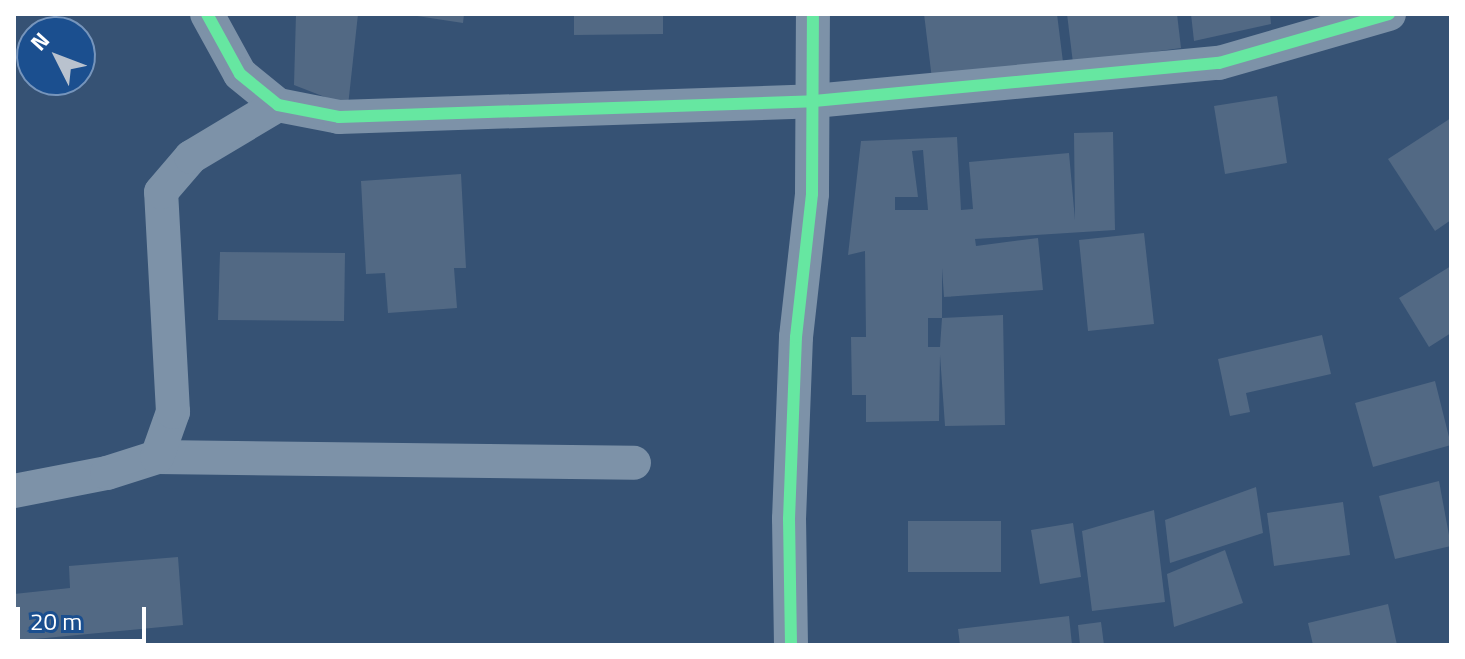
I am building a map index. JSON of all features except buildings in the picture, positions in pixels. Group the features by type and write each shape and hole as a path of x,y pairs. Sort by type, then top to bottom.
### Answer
{"street":[{"path":"207,14 240,74 278,105 339,117 814,101 1219,63 1389,14"},
{"path":"791,645 789,504 814,101 813,14"},
{"path":"157,457 173,412 161,192 191,157 278,105"},
{"path":"14,491 107,473 157,457 634,463"}],"cycle path":[{"path":"207,14 240,74 278,105 339,117 814,101 1219,63 1389,14"},
{"path":"791,645 789,519 796,337 812,194 813,14"}]}
